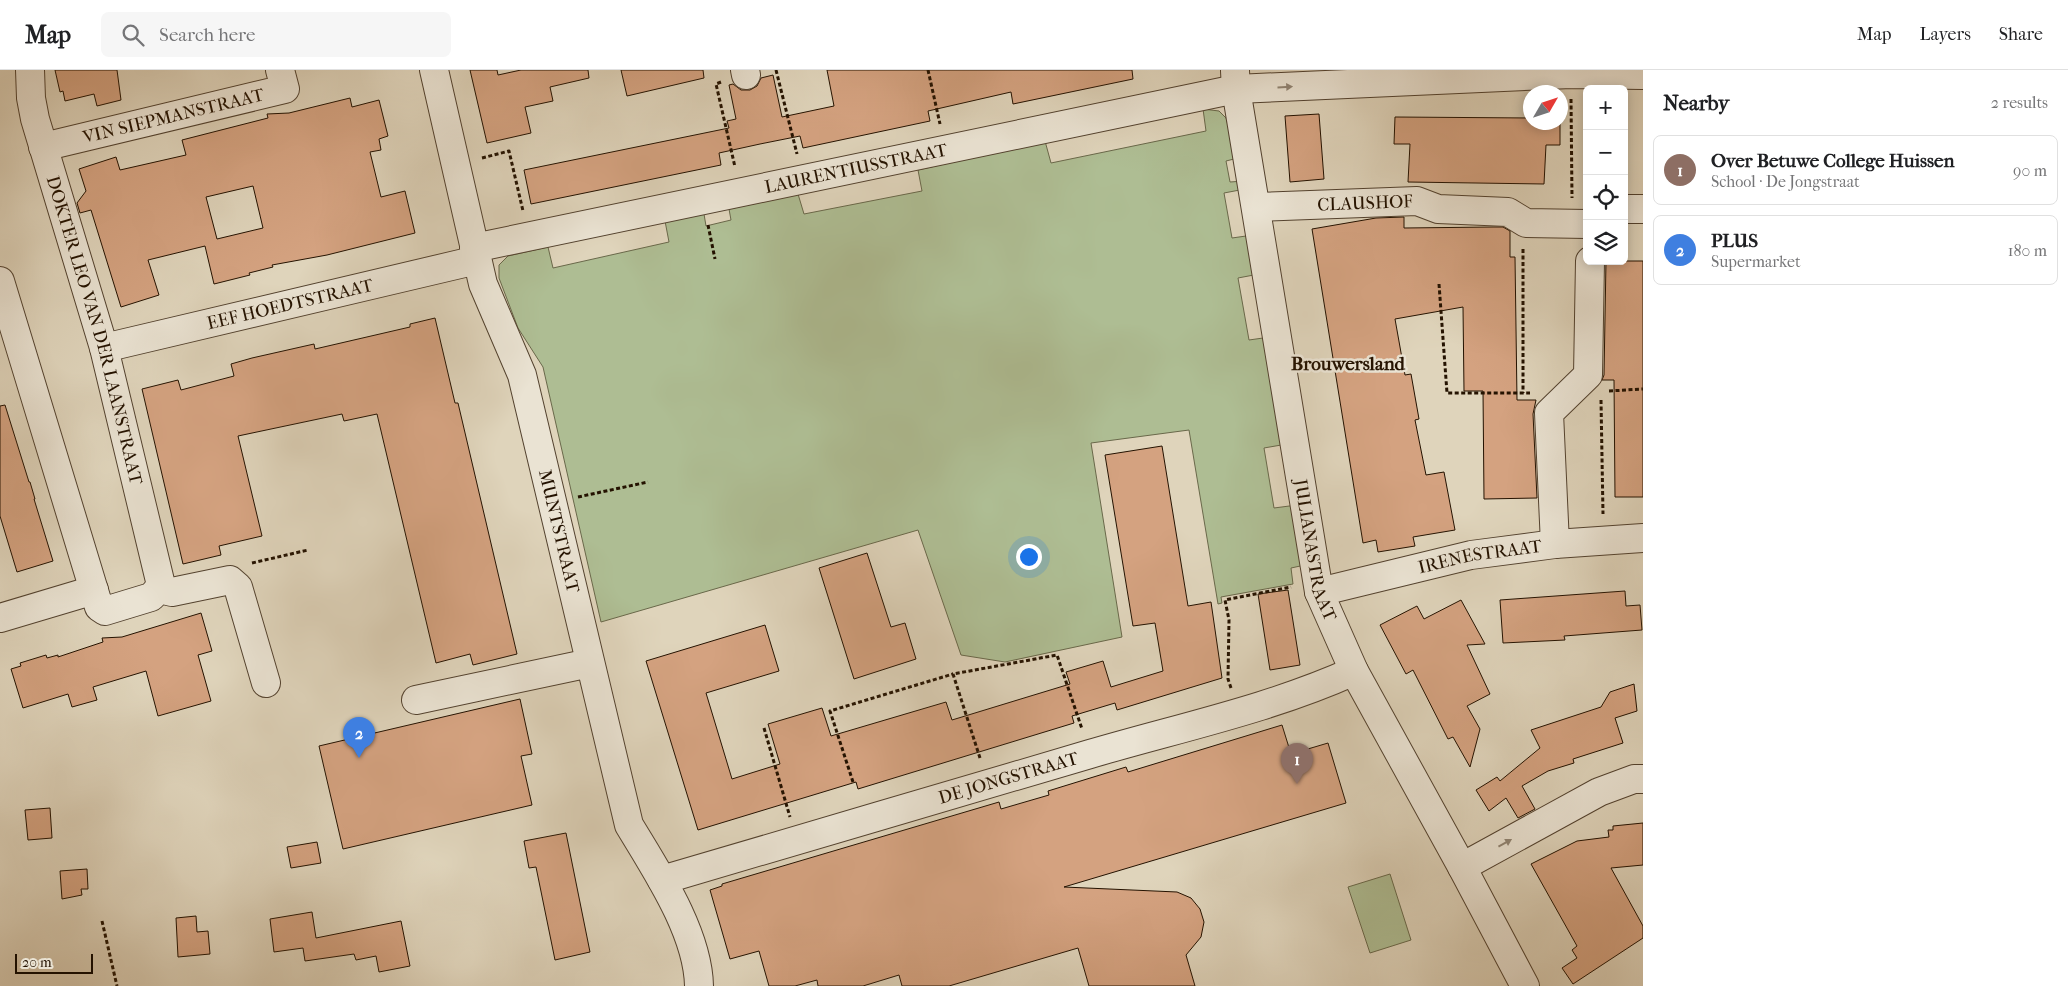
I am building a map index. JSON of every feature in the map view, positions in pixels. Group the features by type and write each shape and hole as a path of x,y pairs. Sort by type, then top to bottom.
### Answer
{"street":[{"name":"DOKTER LEO VAN DER LAANSTRAAT","path":"30,70 31,98 43,147 104,348 160,581 159,589"},
{"name":"VIN SIEPMANSTRAAT","path":"43,147 285,89 280,70"},
{"name":"MUNTSTRAAT","path":"434,70 483,284 522,375 629,826 662,880 688,933 699,986"},
{"name":"LAURENTIUSSTRAAT","path":"476,254 528,236 946,149 1236,79 1571,74 1643,75"},
{"name":"JULIANASTRAAT","path":"1236,79 1318,587 1354,671 1526,986"},
{"name":"CLAUSHOF","path":"1256,207 1417,200 1438,210 1508,212 1526,223 1579,224"},
{"path":"1628,209 1643,209"},
{"name":"EEF HOEDTSTRAAT","path":"104,348 476,254"},
{"path":"1555,544 1549,413 1588,375 1590,265"},
{"path":"2,295 99,607 105,611 151,597 159,589 172,592 230,580 238,587 266,683"},
{"name":"IRENESTRAAT","path":"1318,587 1471,555 1555,544 1643,538"},
{"path":"0,618 94,590"},
{"path":"416,700 590,664"},
{"name":"DE JONGSTRAAT","path":"662,880 1239,712 1333,681 1354,671"},
{"path":"1462,866 1599,792 1634,779 1643,779"}],"path":[{"path":"776,70 803,179"},
{"path":"928,70 946,149"},
{"path":"740,192 716,84 745,73"},
{"path":"1571,74 1579,224"},
{"path":"455,165 509,151 528,236"},
{"path":"703,200 716,258"},
{"path":"1522,221 1523,393"},
{"path":"1439,284 1447,393 1570,393"},
{"path":"1603,541 1601,392 1643,389"},
{"path":"553,503 648,482"},
{"path":"230,580 234,568 308,550"},
{"path":"1239,712 1228,679 1230,620 1225,600 1318,587"},
{"path":"853,782 830,711 953,674 1057,655 1074,705"},
{"path":"953,674 988,784"},
{"path":"764,728 798,841"},
{"path":"102,921 117,986"}],"green space":[{"path":"1203,109 1219,111 1226,118 1238,158 1226,161 1230,182 1244,181 1245,189 1224,193 1232,238 1253,235 1259,274 1238,278 1249,340 1270,337 1287,444 1264,448 1274,508 1297,505 1305,565 1291,568 1293,584 1221,597 1222,603 1218,604 1189,430 1091,443 1122,637 1005,662 961,655 918,530 601,622 543,367 518,328 499,278 499,265 508,256 548,247 553,268 669,242 665,221 704,214 706,226 731,220 729,209 798,194 804,214 922,191 918,170 1045,141 1051,163 1206,131"},
{"path":"1390,874 1411,940 1370,953 1348,887"}],"building":[{"path":"55,70 117,70 121,100 97,106 94,94 65,101 63,91 60,92"},
{"path":"470,70 497,70 498,75 521,70 588,70 589,78 550,87 553,101 525,107 531,133 487,143"},
{"path":"621,70 703,70 704,78 627,96"},
{"path":"827,70 1132,70 1133,79 1013,104 1011,92 928,111 930,121 803,148 800,136 760,144 719,153 721,165 531,204 524,170 729,128 727,121 736,119 729,85 733,84 741,90 750,90 757,86 761,78 773,75 782,117 834,106"},
{"path":"350,98 352,107 379,100 388,136 379,139 381,150 370,152 381,197 405,191 415,233 327,255 272,265 273,267 249,273 250,275 214,284 205,246 148,260 159,295 121,307 91,210 80,213 77,203 86,191 79,169 116,157 120,170 186,155 182,140 268,118 267,114 289,113","holes":["253,186 263,228 217,239 206,197"]},
{"path":"1319,114 1324,179 1290,182 1285,116"},
{"path":"1395,117 1523,118 1523,130 1560,130 1560,145 1546,145 1544,184 1408,182 1410,144 1394,144"},
{"path":"1404,217 1404,228 1503,227 1510,231 1510,257 1515,257 1517,400 1536,400 1533,414 1537,498 1484,499 1483,391 1464,391 1463,307 1395,319 1405,375 1411,374 1419,419 1415,420 1426,475 1444,472 1455,530 1413,537 1415,546 1378,552 1376,540 1363,543 1312,229 1376,218"},
{"path":"1628,261 1643,261 1643,497 1615,497 1614,380 1602,380 1604,375 1606,265 1628,265"},
{"path":"435,318 455,403 458,403 517,654 473,665 470,654 436,663 377,414 344,421 342,414 238,436 262,536 219,546 221,555 183,564 142,389 178,380 181,390 234,376 231,364 252,358 314,344 315,349 410,327 410,324"},
{"path":"5,405 53,561 17,572 0,516 0,406"},
{"path":"1162,446 1188,606 1211,602 1222,678 1117,710 1115,703 1072,716 1074,723 858,789 856,782 698,830 646,661 765,625 779,671 706,693 732,779 780,764 768,724 822,708 831,736 946,702 952,720 1070,684 1066,672 1103,661 1111,687 1163,671 1155,623 1133,626 1105,455"},
{"path":"867,553 891,627 905,623 916,659 854,679 819,568"},
{"path":"1288,590 1300,665 1270,670 1258,594"},
{"path":"1625,591 1626,606 1640,605 1642,630 1564,636 1565,640 1503,643 1500,600"},
{"path":"1461,600 1485,644 1467,645 1490,694 1467,706 1480,729 1470,767 1453,737 1448,739 1413,670 1406,674 1380,625 1417,606 1424,619"},
{"path":"201,613 212,651 198,655 211,701 158,716 146,671 93,687 97,700 72,707 68,694 23,708 11,669 21,666 20,663 46,655 47,658 58,655 58,657 103,642 102,638 122,637"},
{"path":"1634,684 1637,711 1615,718 1623,743 1573,759 1574,763 1548,771 1522,786 1535,809 1518,818 1506,798 1489,811 1476,790 1497,777 1500,781 1540,748 1531,730 1601,707 1610,692"},
{"path":"520,699 532,754 521,756 532,805 343,849 319,746"},
{"path":"1282,725 1291,754 1328,743 1346,803 1064,887 1177,892 1191,898 1200,909 1204,922 1201,937 1186,955 1195,986 1089,986 1078,948 949,986 902,986 899,975 863,986 818,986 817,980 795,986 769,986 759,951 730,959 710,890 722,886 722,884 999,802 1001,809 1049,795 1048,791 1126,767 1128,772"},
{"path":"50,808 52,838 28,840 25,810"},
{"path":"1643,823 1643,865 1611,868 1643,926 1643,938 1573,984 1562,968 1577,958 1572,950 1577,946 1531,864 1577,841 1609,837 1608,830 1613,830 1613,826"},
{"path":"566,833 590,952 555,960 536,867 529,868 524,841"},
{"path":"317,842 321,863 291,868 287,847"},
{"path":"87,869 88,889 81,889 82,895 62,899 60,871"},
{"path":"312,912 316,938 401,921 410,966 379,972 376,956 356,960 354,954 305,961 303,948 274,952 270,919"},
{"path":"196,916 197,932 208,931 210,954 178,957 176,918"}],"place":[{"name":"PLUS","path":"359,758"},
{"name":"Over Betuwe College Huissen","path":"1297,784"}],"district":[{"name":"Brouwersland","path":"1348,364"}]}
